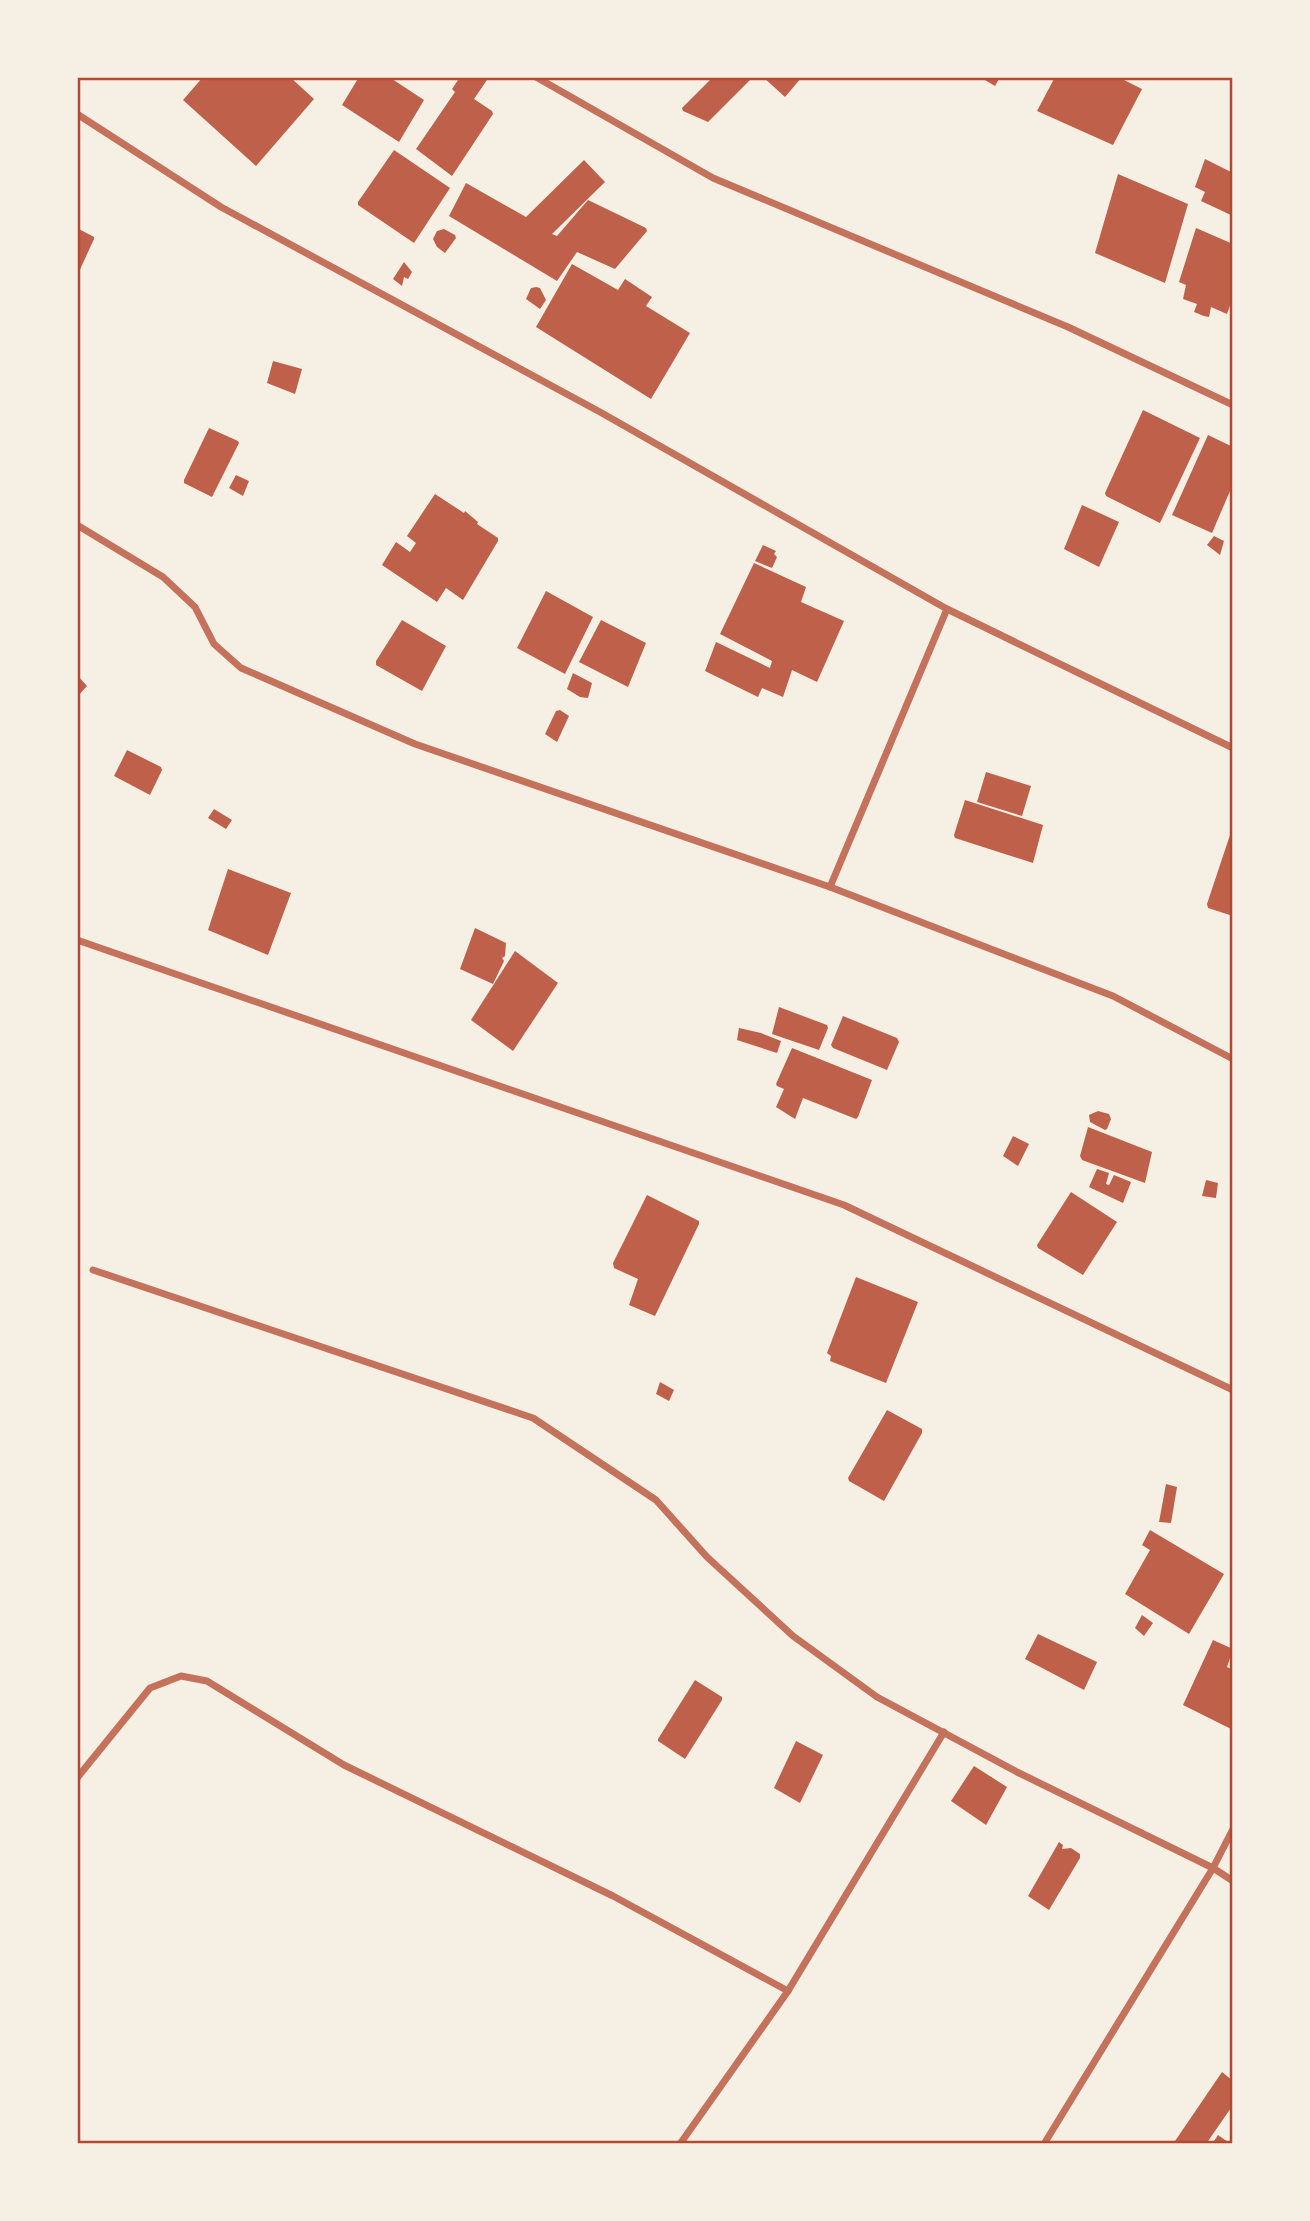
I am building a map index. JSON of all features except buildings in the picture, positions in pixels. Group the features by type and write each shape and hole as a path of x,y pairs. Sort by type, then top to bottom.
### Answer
{"street":[{"path":"536,77 713,178 1068,327 1233,405"},
{"path":"77,114 221,207 612,419 947,609 1233,748"},
{"path":"77,526 163,577 195,607 214,644 241,667 415,744 830,887 1114,996 1233,1059"},
{"path":"830,887 947,609"},
{"path":"77,940 844,1205 1233,1390"},
{"path":"93,1270 533,1418 656,1500 707,1557 793,1636 877,1697 1017,1772 1213,1868 1233,1881"},
{"path":"77,1778 150,1688 181,1676 207,1681 344,1765 613,1896 788,1991"},
{"path":"681,2144 788,1991 944,1732"},
{"path":"1044,2144 1213,1868 1233,1829"}]}
